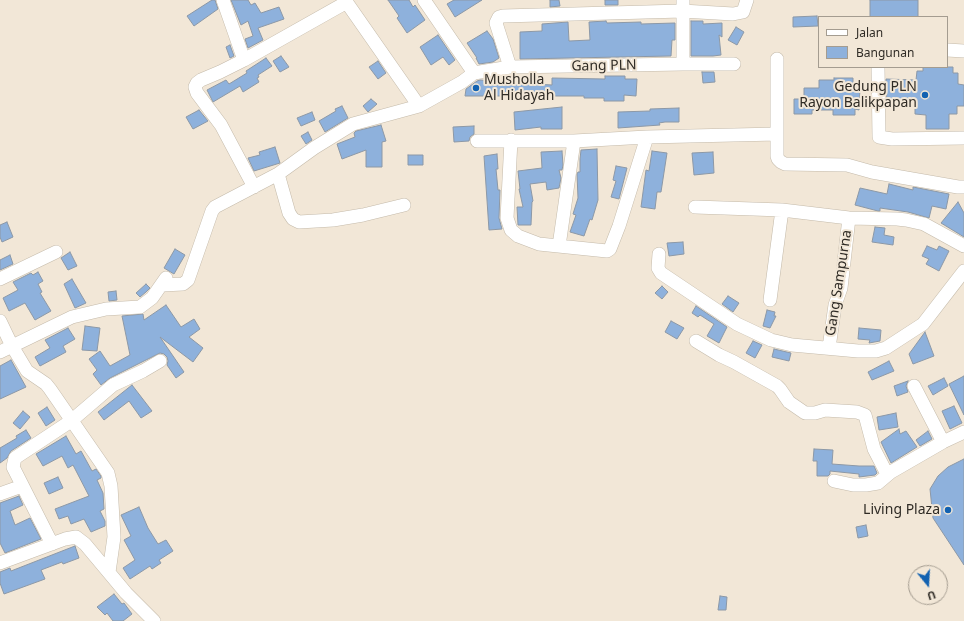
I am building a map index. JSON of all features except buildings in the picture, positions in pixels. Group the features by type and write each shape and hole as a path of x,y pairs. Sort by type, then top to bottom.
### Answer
{"street":[{"path":"223,0 244,60"},
{"path":"424,0 474,73"},
{"path":"510,67 496,24 499,17 683,5 733,14 743,12 747,0"},
{"path":"254,187 221,125 197,93 195,87 196,83 244,60 346,1 419,106"},
{"path":"683,5 683,64"},
{"path":"948,50 964,51"},
{"path":"777,59 778,159 785,164 847,165 872,172 958,188 964,187"},
{"name":"Gang PLN","path":"12,346 72,317 106,309 140,307 152,298 165,281 183,284 186,282 212,211 220,204 278,174 314,148 353,124 419,106 462,82 474,73 510,67 734,64"},
{"path":"878,68 879,137 892,139 964,138"},
{"path":"477,141 574,141 647,137 777,134"},
{"path":"511,140 507,218 511,230 518,236 539,244 605,251 610,249 619,226 647,137"},
{"path":"559,246 574,141"},
{"path":"278,174 290,213 293,219 299,222 333,220 363,215 404,205"},
{"name":"Gang Sampurna","path":"695,207 782,210 848,218 897,219 924,224 964,246"},
{"path":"770,300 782,210"},
{"name":"Gang Sampurna","path":"829,348 835,305 841,288 848,218"},
{"path":"0,279 56,252"},
{"name":"Gang Sampurna","path":"659,254 658,268 661,274 737,324 771,340 792,345 858,351 876,351 886,348 923,324 964,271"},
{"path":"0,321 12,346 27,371 46,384 108,473 111,486 114,538 109,572"},
{"path":"696,341 777,386 789,402 805,413 815,413 825,410 857,412 865,415 874,449 887,474"},
{"path":"0,352 12,346"},
{"path":"52,544 13,467 15,458 71,421 113,385 160,361"},
{"path":"914,386 943,442"},
{"path":"834,481 853,485 873,485 887,474 943,442 964,432"},
{"path":"0,494 22,486"},
{"path":"0,563 70,537 76,537 85,544 126,593 154,621"}],"place":[{"name":"Musholla Al Hidayah","path":"476,88"},
{"name":"Gedung PLN Rayon Balikpapan","path":"925,95"},
{"name":"Living Plaza","path":"948,510"}]}
